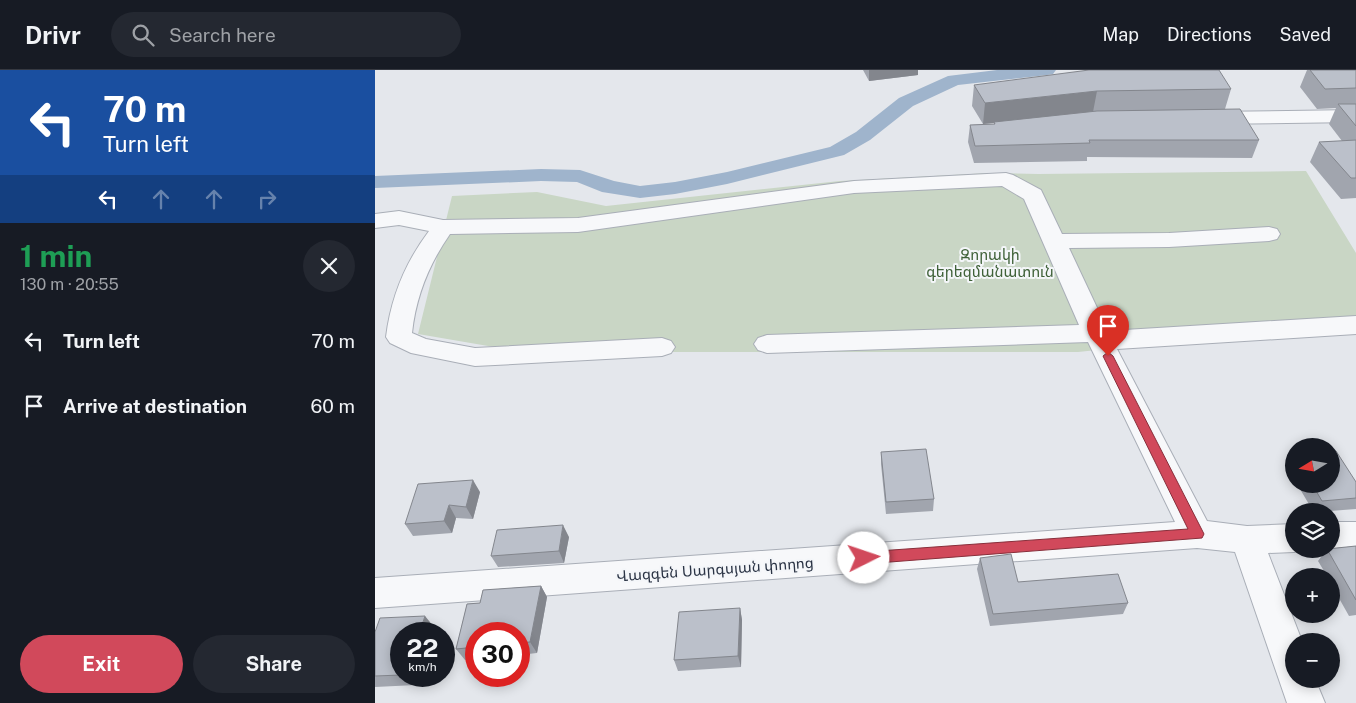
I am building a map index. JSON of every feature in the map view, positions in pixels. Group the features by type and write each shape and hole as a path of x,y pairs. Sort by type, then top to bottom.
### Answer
{"street":[{"path":"1190,118 1356,116"},
{"path":"375,221 399,218 443,227 578,225 854,187 1006,179 1033,195 1098,337 1197,534"},
{"path":"443,227 422,257 408,293 400,321 399,337 420,347 475,357 662,347"},
{"path":"1055,241 1169,240 1269,234"},
{"path":"767,344 1098,337 1356,325"},
{"name":"Վազգեն Սարգսյան փողոց","path":"375,593 1197,534 1247,540 1285,538"},
{"path":"1340,536 1356,536"},
{"path":"1247,540 1285,644"},
{"path":"1300,688 1306,703"}],"green space":[{"name":"Զորակի գերեզմանատուն","path":"1306,171 1356,253 1356,323 1078,352 523,352 418,334 452,196 537,192 606,206 840,181 989,173"}],"building":[{"path":"1089,70 1219,70 1231,89 1097,91 985,103 974,85"},
{"path":"1310,70 1356,70 1356,88 1325,89"},
{"path":"1338,104 1356,104 1356,126"},
{"path":"1240,109 1259,140 1089,140 1090,143 975,146 970,125 995,124 994,122 1097,111"},
{"path":"1356,140 1356,178 1351,178 1319,142"},
{"path":"926,449 934,499 886,502 881,452"},
{"path":"1340,457 1356,482 1356,498 1322,501 1317,493 1340,493"},
{"path":"473,480 466,507 449,505 444,521 405,524 418,484"},
{"path":"563,525 559,551 491,556 497,530"},
{"path":"1356,546 1356,600 1340,572 1340,568 1338,568 1332,558 1340,558 1340,548"},
{"path":"1011,554 1018,582 1118,574 1128,603 993,614 980,558"},
{"path":"541,586 530,642 530,622 465,622 465,648 456,649 467,604 480,603 483,590"},
{"path":"740,608 738,656 674,660 679,612"},
{"path":"425,616 423,622 390,622 390,675 375,676 375,632 380,618"}],"waterway":[{"path":"375,182 541,175 580,176 610,187 640,192 675,188 727,178 837,151 863,136 906,102 954,80 1047,70"}],"route":[{"path":"864,558 1197,534 1140,416 1108,356"}]}
